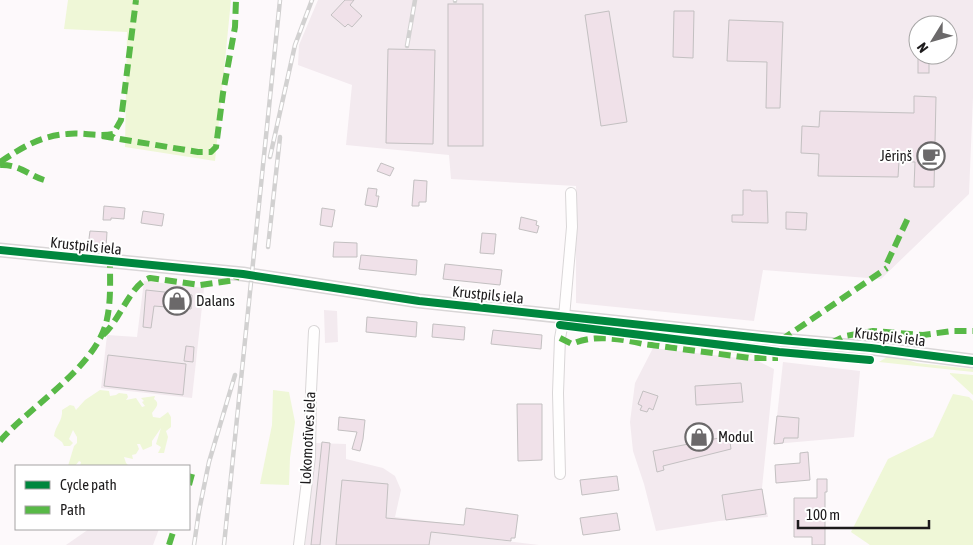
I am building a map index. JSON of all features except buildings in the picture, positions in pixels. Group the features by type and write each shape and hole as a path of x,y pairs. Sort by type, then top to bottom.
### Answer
{"street":[{"path":"560,474 558,393 560,338 564,317 572,228 571,193"},
{"name":"Krustpils iela","path":"0,250 256,275 419,301 871,348 973,361"},
{"name":"Lokomotīves iela","path":"299,545 310,457 310,391 314,331"}],"shaded area":[{"path":"318,0 973,0 973,97 969,194 881,279 763,270 754,321 576,303 576,186 451,179 449,155 346,145 352,85 298,65 299,45"},
{"path":"144,281 204,288 192,398 101,388 107,335 137,337"},
{"path":"324,310 337,311 338,342 325,343"},
{"name":"Modul","path":"653,348 756,360 774,369 762,488 768,517 719,521 656,531 633,451 630,422 635,383"},
{"name":"Modul","path":"783,362 860,371 854,437 774,444"},
{"path":"315,443 346,444 346,459 383,468 395,476 401,490 395,517 452,524 451,534 539,545 305,545"},
{"path":"88,530 159,530 153,545 66,545"}],"green space":[{"path":"68,0 231,0 215,161 125,147 127,32 64,29"},
{"path":"668,338 753,348 752,355 668,344"},
{"path":"887,357 897,357 917,363 973,369 973,372 879,362"},
{"path":"950,374 973,375 973,395"},
{"path":"100,390 109,391 110,396 119,393 127,394 126,400 136,398 142,407 145,406 141,398 155,396 154,399 157,404 152,413 153,417 160,418 168,412 171,417 171,427 166,431 168,437 164,453 158,453 161,447 156,444 161,428 152,441 152,446 143,450 140,444 137,444 139,449 136,454 132,455 133,459 124,457 128,465 80,465 81,462 79,461 76,465 68,465 74,446 77,443 77,437 73,430 69,439 73,443 70,446 64,446 54,436 62,410 70,405 74,406 76,410 85,400"},
{"path":"273,390 289,392 295,422 290,458 289,485 260,484 272,425"},
{"path":"953,394 969,397 973,401 973,545 870,545 851,532 888,459 933,437"}],"railway":[{"path":"224,545 280,0"},
{"path":"270,157 295,45 312,0"},
{"path":"407,46 415,0"},
{"path":"268,247 280,137"},
{"path":"194,545 209,462 235,375"}],"marked path":[{"path":"0,162 24,147 48,137 73,134 113,134 121,120 136,0"},
{"path":"102,136 198,152 211,152 216,147 223,93 235,27 236,0"},
{"path":"0,165 13,166 44,180"},
{"path":"887,263 908,218"},
{"path":"0,441 77,369 91,353 101,336 107,319 110,291 110,262"},
{"path":"781,340 887,268"},
{"path":"103,335 143,281 150,278 200,285 236,280 238,273"},
{"path":"831,343 845,336 873,331 923,335 952,331 973,331"},
{"path":"560,338 572,344 589,339 608,338 750,358 778,358"},
{"path":"190,481 192,474"},
{"path":"169,545 174,530"}],"cycle path":[{"path":"0,250 243,274 419,301 871,348 973,361"},
{"path":"560,325 779,352 870,360"}],"place":[{"name":"Jēriņš","path":"931,156"},
{"name":"Dalans","path":"177,301"},
{"name":"Modul","path":"699,437"}]}
